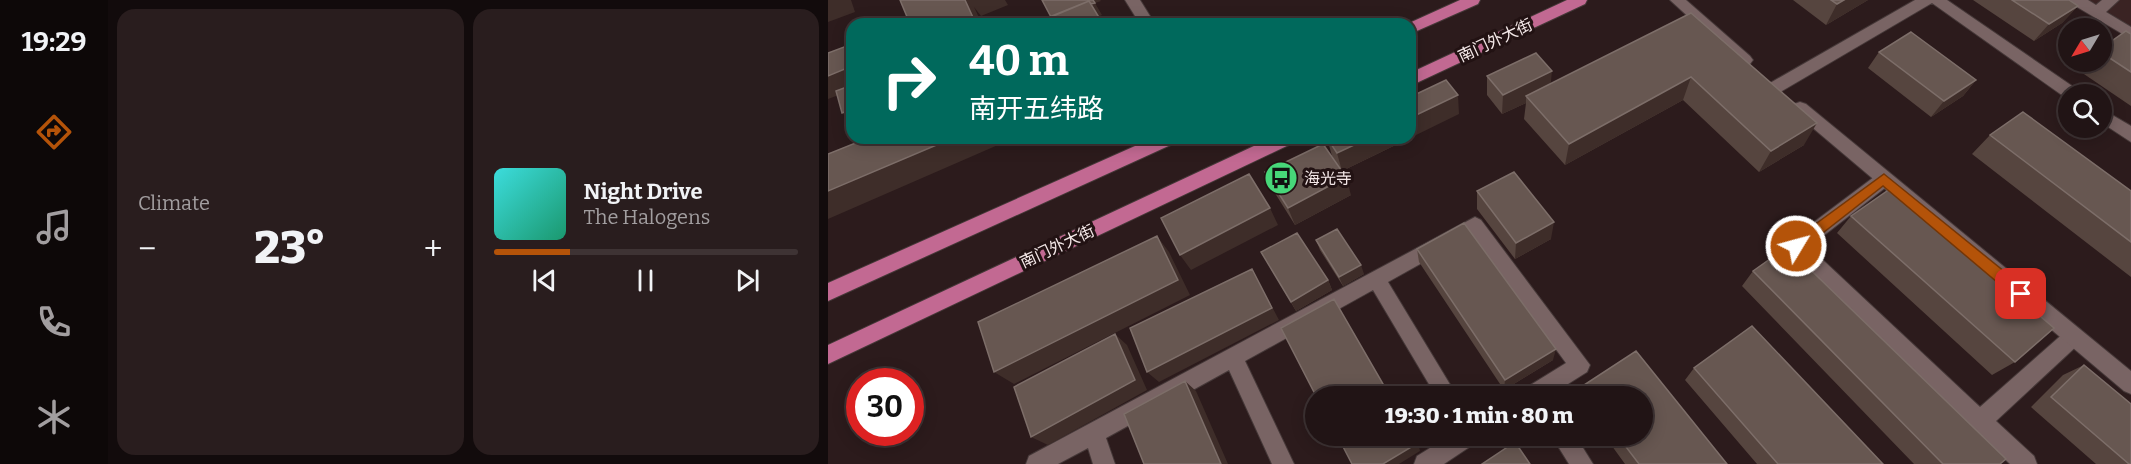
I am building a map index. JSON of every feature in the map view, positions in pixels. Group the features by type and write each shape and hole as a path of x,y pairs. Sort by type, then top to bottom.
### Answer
{"main road":[{"path":"1416,26 1473,0"},
{"name":"南门外大街","path":"1416,77 1580,0"},
{"path":"828,292 1156,144"},
{"name":"南门外大街","path":"828,355 1274,144"}],"street":[{"path":"1132,0 1144,18"},
{"path":"1677,0 1884,179 2131,384"},
{"path":"1776,87 1926,0"},
{"path":"1937,0 2059,84"},
{"path":"2077,0 2131,34"},
{"path":"2096,12 2112,0"},
{"path":"2112,122 2131,135"},
{"path":"1884,179 1796,246 2026,464"},
{"path":"1037,464 1475,225 1580,365 1547,386"},
{"path":"1376,279 1441,386"},
{"path":"1980,421 2073,337"},
{"path":"1233,357 1283,464"},
{"path":"1094,433 1104,464"},
{"path":"1425,464 1453,446"},
{"path":"1570,446 1582,464"}],"shaded area":[{"path":"2086,0 2131,0 2131,28"}],"building":[{"path":"900,0 965,0 973,18 908,18"},
{"path":"1042,0 1093,0 1095,3 1091,4 1089,1 1051,17"},
{"path":"1831,0 1844,0 1837,4"},
{"path":"2012,0 2069,0 2078,6 2049,24"},
{"path":"1089,1 1099,18 1047,18"},
{"path":"1691,13 1817,123 1771,151 1691,77 1569,144 1526,96"},
{"path":"2126,31 2131,34 2131,72 2112,60 2112,41"},
{"path":"1911,32 1976,80 1944,101 1879,52"},
{"path":"846,46 846,68 828,76 828,53"},
{"path":"1536,53 1552,71 1503,95 1487,76"},
{"path":"1446,80 1458,95 1416,115 1416,94"},
{"path":"846,87 846,111 842,113 836,91"},
{"path":"2023,112 2131,191 2131,242 1990,135"},
{"path":"853,144 939,144 828,191 828,154"},
{"path":"1323,144 1346,177 1288,208 1265,172"},
{"path":"1331,144 1356,144 1337,153"},
{"path":"1514,172 1554,222 1516,243 1477,191"},
{"path":"1249,174 1270,208 1180,255 1161,218"},
{"path":"1890,189 2054,328 2015,362 1851,216"},
{"path":"1464,223 1556,349 1505,380 1417,249"},
{"path":"1337,229 1361,265 1339,277 1316,240"},
{"path":"1297,233 1328,280 1291,302 1261,252"},
{"path":"1157,236 1178,280 994,372 978,322"},
{"path":"1787,247 2006,459 2000,464 1943,464 1753,271"},
{"path":"1252,269 1272,308 1147,372 1130,328"},
{"path":"1334,299 1384,386 1311,386 1281,328"},
{"path":"1752,326 1883,464 1778,464 1694,368"},
{"path":"1115,334 1135,380 1031,437 1014,387"},
{"path":"1636,351 1727,464 1639,464 1625,446 1653,446 1653,386 1583,386"},
{"path":"2084,365 2131,404 2131,464 2051,397"},
{"path":"1185,381 1221,464 1144,464 1124,414"},
{"path":"1343,446 1413,446 1383,464 1352,464"},
{"path":"1509,446 1518,446 1530,464 1482,464"}],"place":[{"name":"海光寺","path":"1281,178"}],"route":[{"path":"1796,246 1884,179 2021,294"}]}
